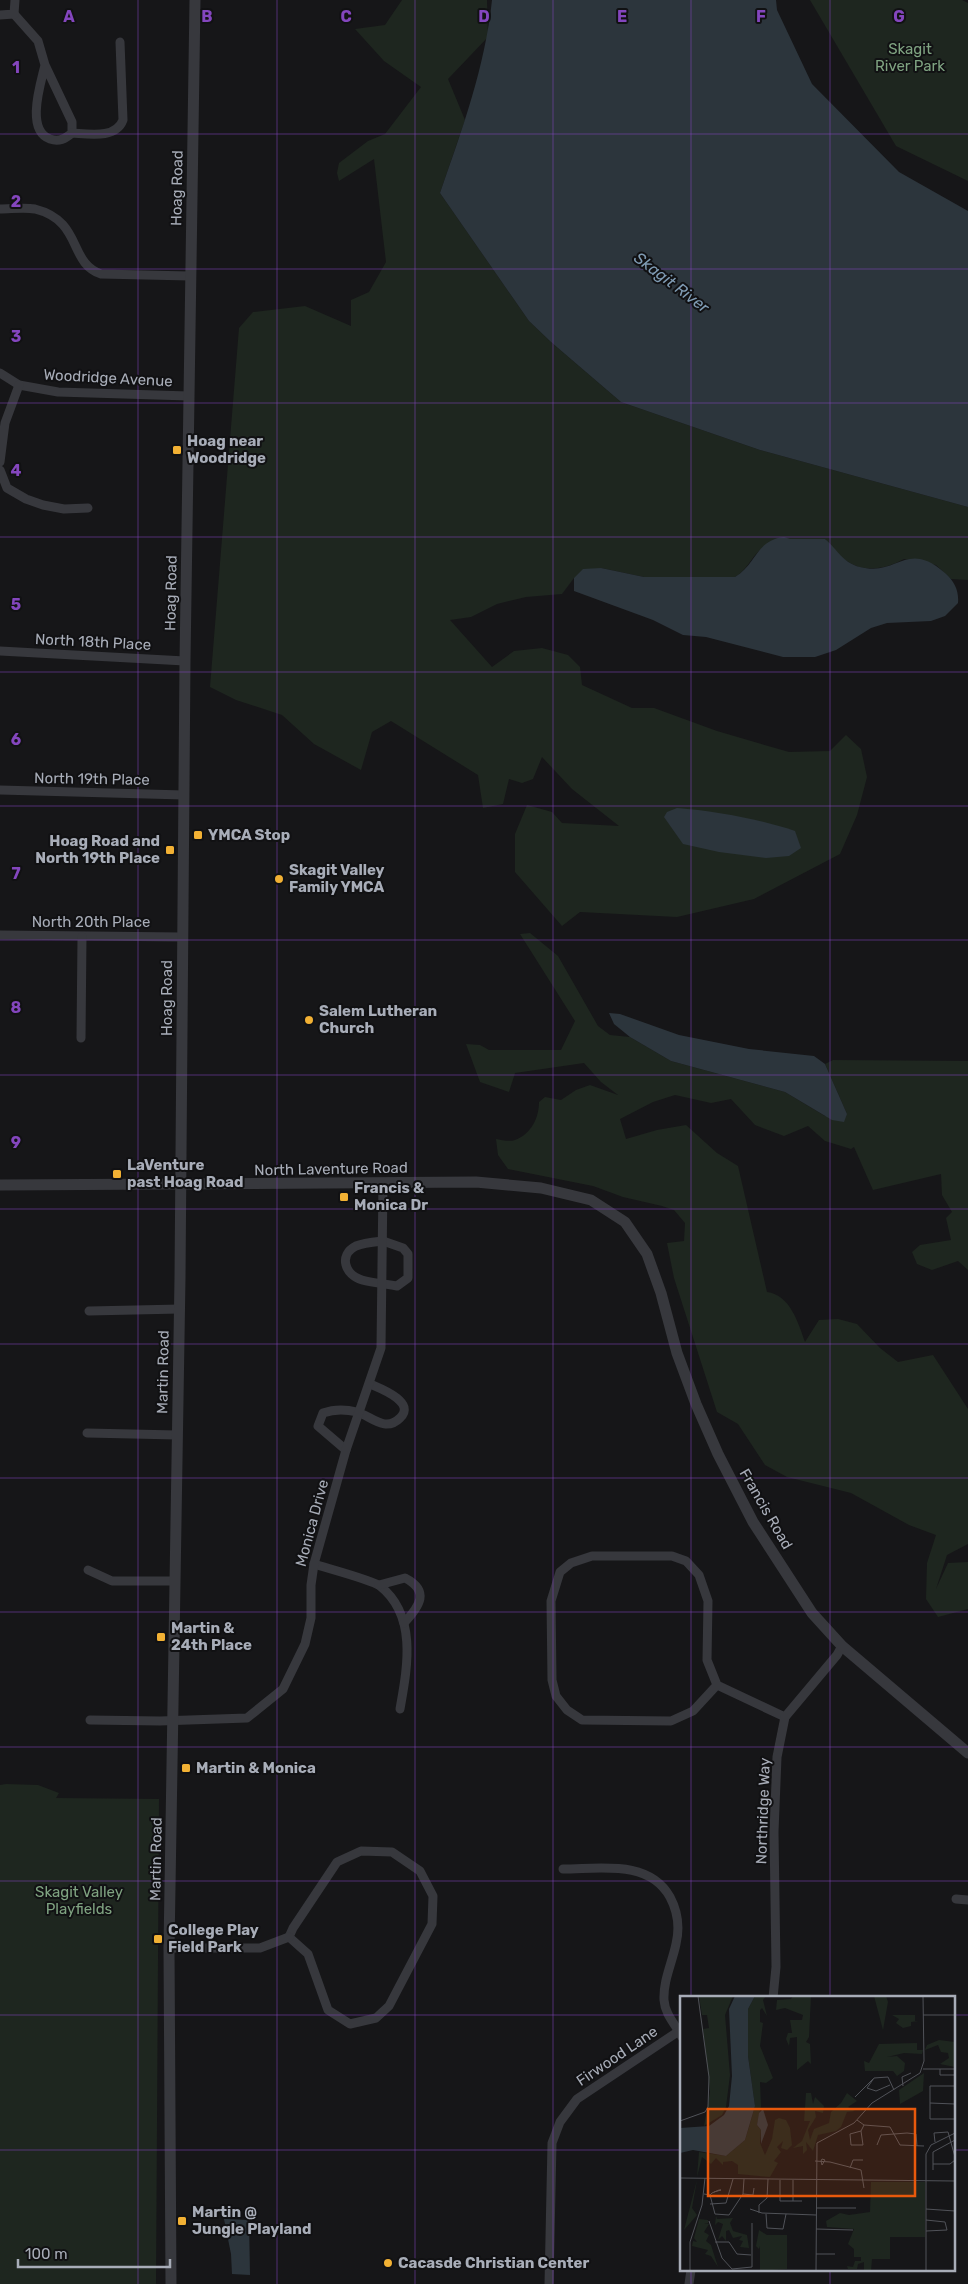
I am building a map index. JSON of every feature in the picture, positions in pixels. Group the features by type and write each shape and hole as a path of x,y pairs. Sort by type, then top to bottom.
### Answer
{"street":[{"path":"15,0 14,14 38,41 45,65 72,122 72,133"},
{"name":"Hoag Road","path":"180,1186 185,661 195,0"},
{"path":"0,15 14,14"},
{"path":"45,65 36,98 36,115 39,128 46,138 56,141 65,140 72,133 113,132 120,128 123,120 120,42"},
{"path":"0,208 33,209 59,220 70,232 83,261 91,271 101,274 190,276"},
{"name":"Woodridge Avenue","path":"0,373 18,385 58,392 189,396"},
{"path":"0,462 5,423 18,385"},
{"path":"0,470 7,488 26,499 42,505 64,509 88,508"},
{"name":"North 18th Place","path":"0,651 185,661"},
{"name":"North 19th Place","path":"0,790 184,795"},
{"name":"North 20th Place","path":"0,935 182,937"},
{"path":"81,1038 82,937"},
{"name":"North Laventure Road","path":"0,1185 180,1186 476,1182 541,1188 591,1200 624,1222"},
{"name":"Monica Drive","path":"90,1720 247,1718 283,1689 306,1644 311,1618 310,1585 314,1564 346,1450 381,1348 383,1183"},
{"name":"Martin Road","path":"171,2284 169,1948 180,1309 180,1186"},
{"name":"Francis Road","path":"624,1222 647,1254 661,1293 677,1353 696,1404 744,1505 812,1613 842,1646 968,1753"},
{"path":"383,1241 403,1248 408,1254 410,1266 408,1278 397,1286 362,1280 352,1276 346,1267 344,1260 349,1251 357,1245 383,1241"},
{"name":"Martin Road","path":"89,1311 180,1309"},
{"path":"346,1450 318,1426 323,1413 334,1409 359,1413 371,1421 383,1423 391,1423 401,1418 403,1412 401,1400 389,1392 370,1384"},
{"name":"Martin Road","path":"87,1433 177,1435"},
{"path":"717,1685 692,1711 671,1720 582,1720 567,1710 556,1696 552,1680 551,1601 560,1572 571,1564 592,1556 672,1556 686,1562 699,1575 708,1601 707,1660 717,1685 785,1717"},
{"path":"314,1564 379,1585 394,1603 404,1623 407,1636 406,1676 400,1709"},
{"path":"88,1570 112,1581 174,1581"},
{"path":"379,1585 405,1578 416,1584 421,1594 418,1606 404,1623"},
{"name":"Northridge Way","path":"774,1996 776,1967 775,1791 777,1757 785,1717 837,1655 842,1646"},
{"path":"169,1948 260,1948 289,1936 337,1862 361,1851 392,1852 420,1871 433,1896 432,1924 389,2006 376,2018 350,2024 328,2010 308,1954 289,1936"},
{"path":"563,1870 621,1868 646,1873 665,1888 678,1912 676,1943 666,1980 664,2001 670,2021 680,2031"},
{"path":"956,1899 968,1900"},
{"name":"Firwood Lane","path":"549,2284 552,2143 560,2122 577,2099 680,2033"}],"green space":[{"path":"402,0 487,0 488,37 448,79 465,120 440,193 529,321 551,342 621,402 760,450 968,507 968,580 951,579 936,565 904,559 879,568 862,568 846,560 825,539 800,539 781,541 765,547 735,577 644,577 601,568 574,578 562,594 526,597 497,604 471,617 450,620 492,667 514,651 542,648 568,655 580,667 582,685 632,708 654,708 717,731 789,752 830,751 846,735 861,749 867,777 857,815 840,854 754,899 677,917 580,912 562,926 515,872 515,834 527,805 552,812 562,823 619,826 572,789 542,757 533,779 522,783 509,779 503,804 483,808 478,775 391,721 372,732 361,770 314,744 282,715 236,700 210,687 239,328 253,312 305,306 351,326 351,300 369,292 386,262 374,159 339,181 337,173 339,163 368,141 385,134 421,87 384,61 355,29 385,25"},
{"name":"Skagit River Park","path":"810,0 962,0 968,3 968,181 896,146"},
{"path":"530,933 558,956 598,1026 610,1035 630,1037 671,1061 785,1092 825,1116 847,1114 825,1064 833,1060 968,1061 968,1270 958,1261 932,1270 917,1264 912,1252 920,1245 951,1240 946,1218 952,1212 942,1195 941,1174 873,1190 854,1147 851,1149 825,1141 808,1126 784,1136 755,1125 731,1099 711,1103 675,1095 653,1102 620,1119 626,1139 657,1130 686,1125 717,1153 738,1166 767,1292 782,1298 787,1304 796,1318 805,1342 819,1320 838,1319 857,1324 880,1348 898,1362 933,1355 968,1409 968,1544 947,1555 936,1589 948,1563 968,1562 968,1609 938,1617 926,1599 927,1563 936,1535 909,1525 851,1493 787,1477 765,1465 738,1424 717,1412 674,1278 667,1243 684,1241 685,1223 674,1210 623,1197 593,1186 508,1169 498,1155 496,1139 513,1141 526,1134 536,1119 539,1102 545,1097 561,1100 576,1090 590,1085 618,1095 601,1082 584,1063 515,1073 509,1092 480,1082 466,1044 480,1045 489,1050 561,1050 575,1021 520,934"},
{"name":"Skagit Valley Playfields","path":"0,1785 38,1785 59,1793 56,1798 159,1799 156,2284 0,2284"}],"water":[{"name":"Skagit River","path":"492,0 776,0 777,10 812,84 899,172 968,211 968,507 760,450 621,402 529,321 440,193 478,74 489,25"},
{"path":"784,537 790,539 825,539 845,559 860,567 873,569 911,559 921,559 932,563 945,573 956,587 958,603 945,616 931,621 887,623 871,628 836,650 815,657 783,657 706,637 683,635 653,620 574,591 574,578 583,569 601,568 644,577 735,577 748,566 768,543"},
{"path":"677,808 737,816 795,831 801,848 789,856 766,858 719,852 683,844 664,817 667,812"},
{"path":"609,1013 620,1014 679,1035 749,1049 814,1056 825,1064 847,1114 844,1122 832,1120 785,1092 671,1061 630,1037 614,1024"},
{"path":"224,2219 249,2220 250,2275 232,2274 231,2254"}],"place":[{"name":"Hoag near Woodridge","path":"177,450"},
{"name":"YMCA Stop","path":"198,835"},
{"name":"Hoag Road and North 19th Place","path":"170,850"},
{"name":"Skagit Valley Family YMCA","path":"279,879"},
{"name":"Salem Lutheran Church","path":"309,1020"},
{"name":"LaVenture past Hoag Road","path":"117,1174"},
{"name":"Francis & Monica Dr","path":"344,1197"},
{"name":"Martin & 24th Place","path":"161,1637"},
{"name":"Martin & Monica","path":"186,1768"},
{"name":"College Play Field Park","path":"158,1939"},
{"name":"Martin @ Jungle Playland","path":"182,2221"},
{"name":"Cacasde Christian Center","path":"388,2263"}]}
